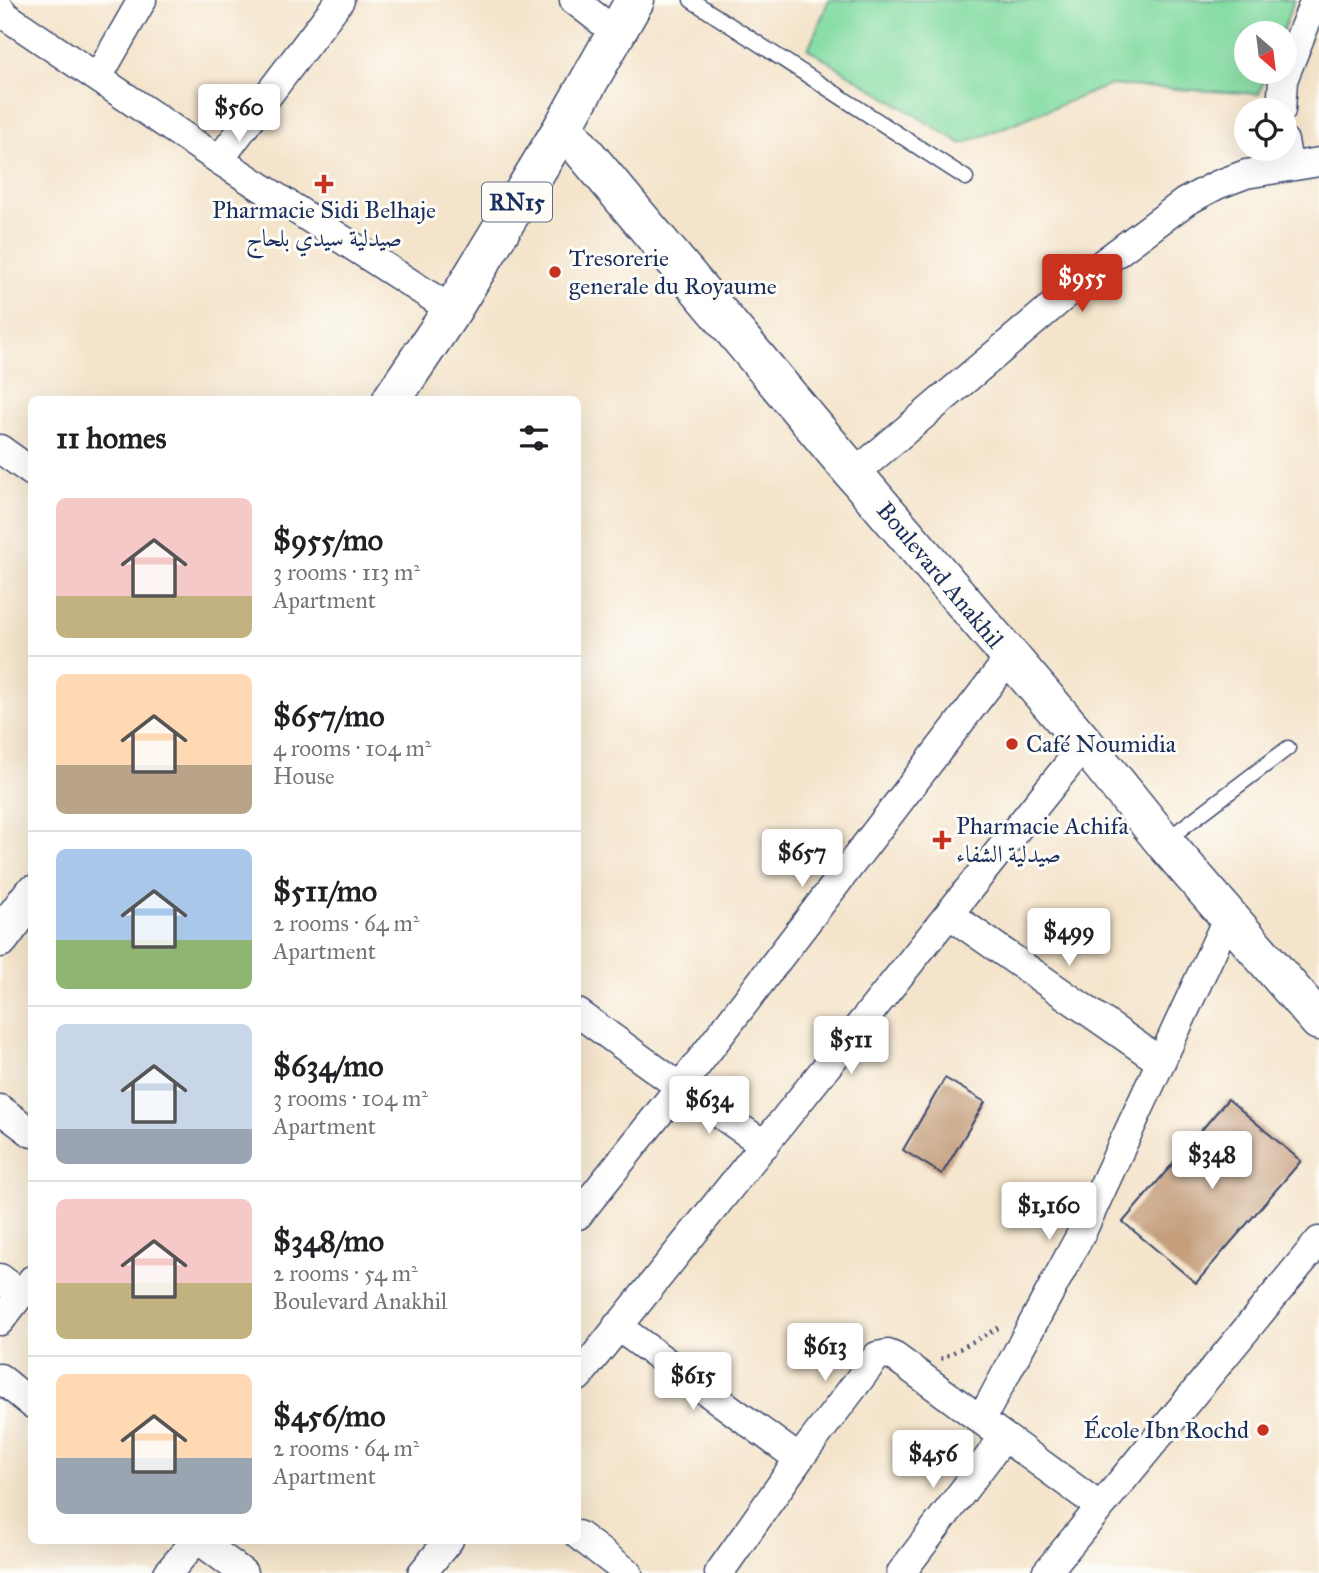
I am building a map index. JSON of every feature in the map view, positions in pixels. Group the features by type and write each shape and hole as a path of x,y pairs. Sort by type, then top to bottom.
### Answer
{"street":[{"path":"99,77 142,0"},
{"path":"219,160 340,0"},
{"path":"574,0 615,32"},
{"name":"RN15","path":"394,396 452,310 563,127 635,0"},
{"path":"1282,98 1283,80 1315,0"},
{"path":"0,9 6,16 219,160 452,310"},
{"name":"Boulevard Anakhil","path":"563,127 1085,744 1164,842 1319,1021"},
{"path":"1297,156 1319,162"},
{"path":"854,474 1102,264 1185,202 1273,161"},
{"path":"0,449 28,469"},
{"path":"581,1211 680,1087 1010,657"},
{"path":"581,1373 1085,744"},
{"path":"0,938 28,900"},
{"path":"950,915 1161,1062"},
{"path":"901,1573 993,1429 1228,917"},
{"path":"581,1015 765,1145"},
{"path":"0,1109 28,1130"},
{"path":"1046,1573 1319,1241"},
{"path":"0,1321 17,1284"},
{"path":"617,1326 799,1460"},
{"path":"719,1573 799,1460 881,1353 895,1357 1099,1506"},
{"path":"0,1378 28,1401"},
{"path":"581,1537 628,1573"},
{"path":"168,1573 194,1544"},
{"path":"203,1544 243,1573"},
{"path":"422,1573 446,1544"}],"lane":[{"path":"691,0 966,178"},
{"path":"1164,842 1288,748"}],"green space":[{"path":"829,0 1294,0 1286,21 1234,21 1234,84 1263,84 1259,94 1110,85 962,144 808,49"}],"building":[{"path":"945,1078 985,1102 942,1174 903,1150"},
{"path":"1228,1099 1301,1161 1196,1283 1123,1222"}],"place":[{"name":"Pharmacie Sidi Belhaje صيدلية سيدي بلحاج","path":"324,184"},
{"name":"Tresorerie generale du Royaume","path":"555,272"},
{"name":"Café Noumidia","path":"1012,744"},
{"name":"Pharmacie Achifa صيدلية الشفاء","path":"942,840"},
{"name":"École Ibn Rochd","path":"1263,1430"}]}
